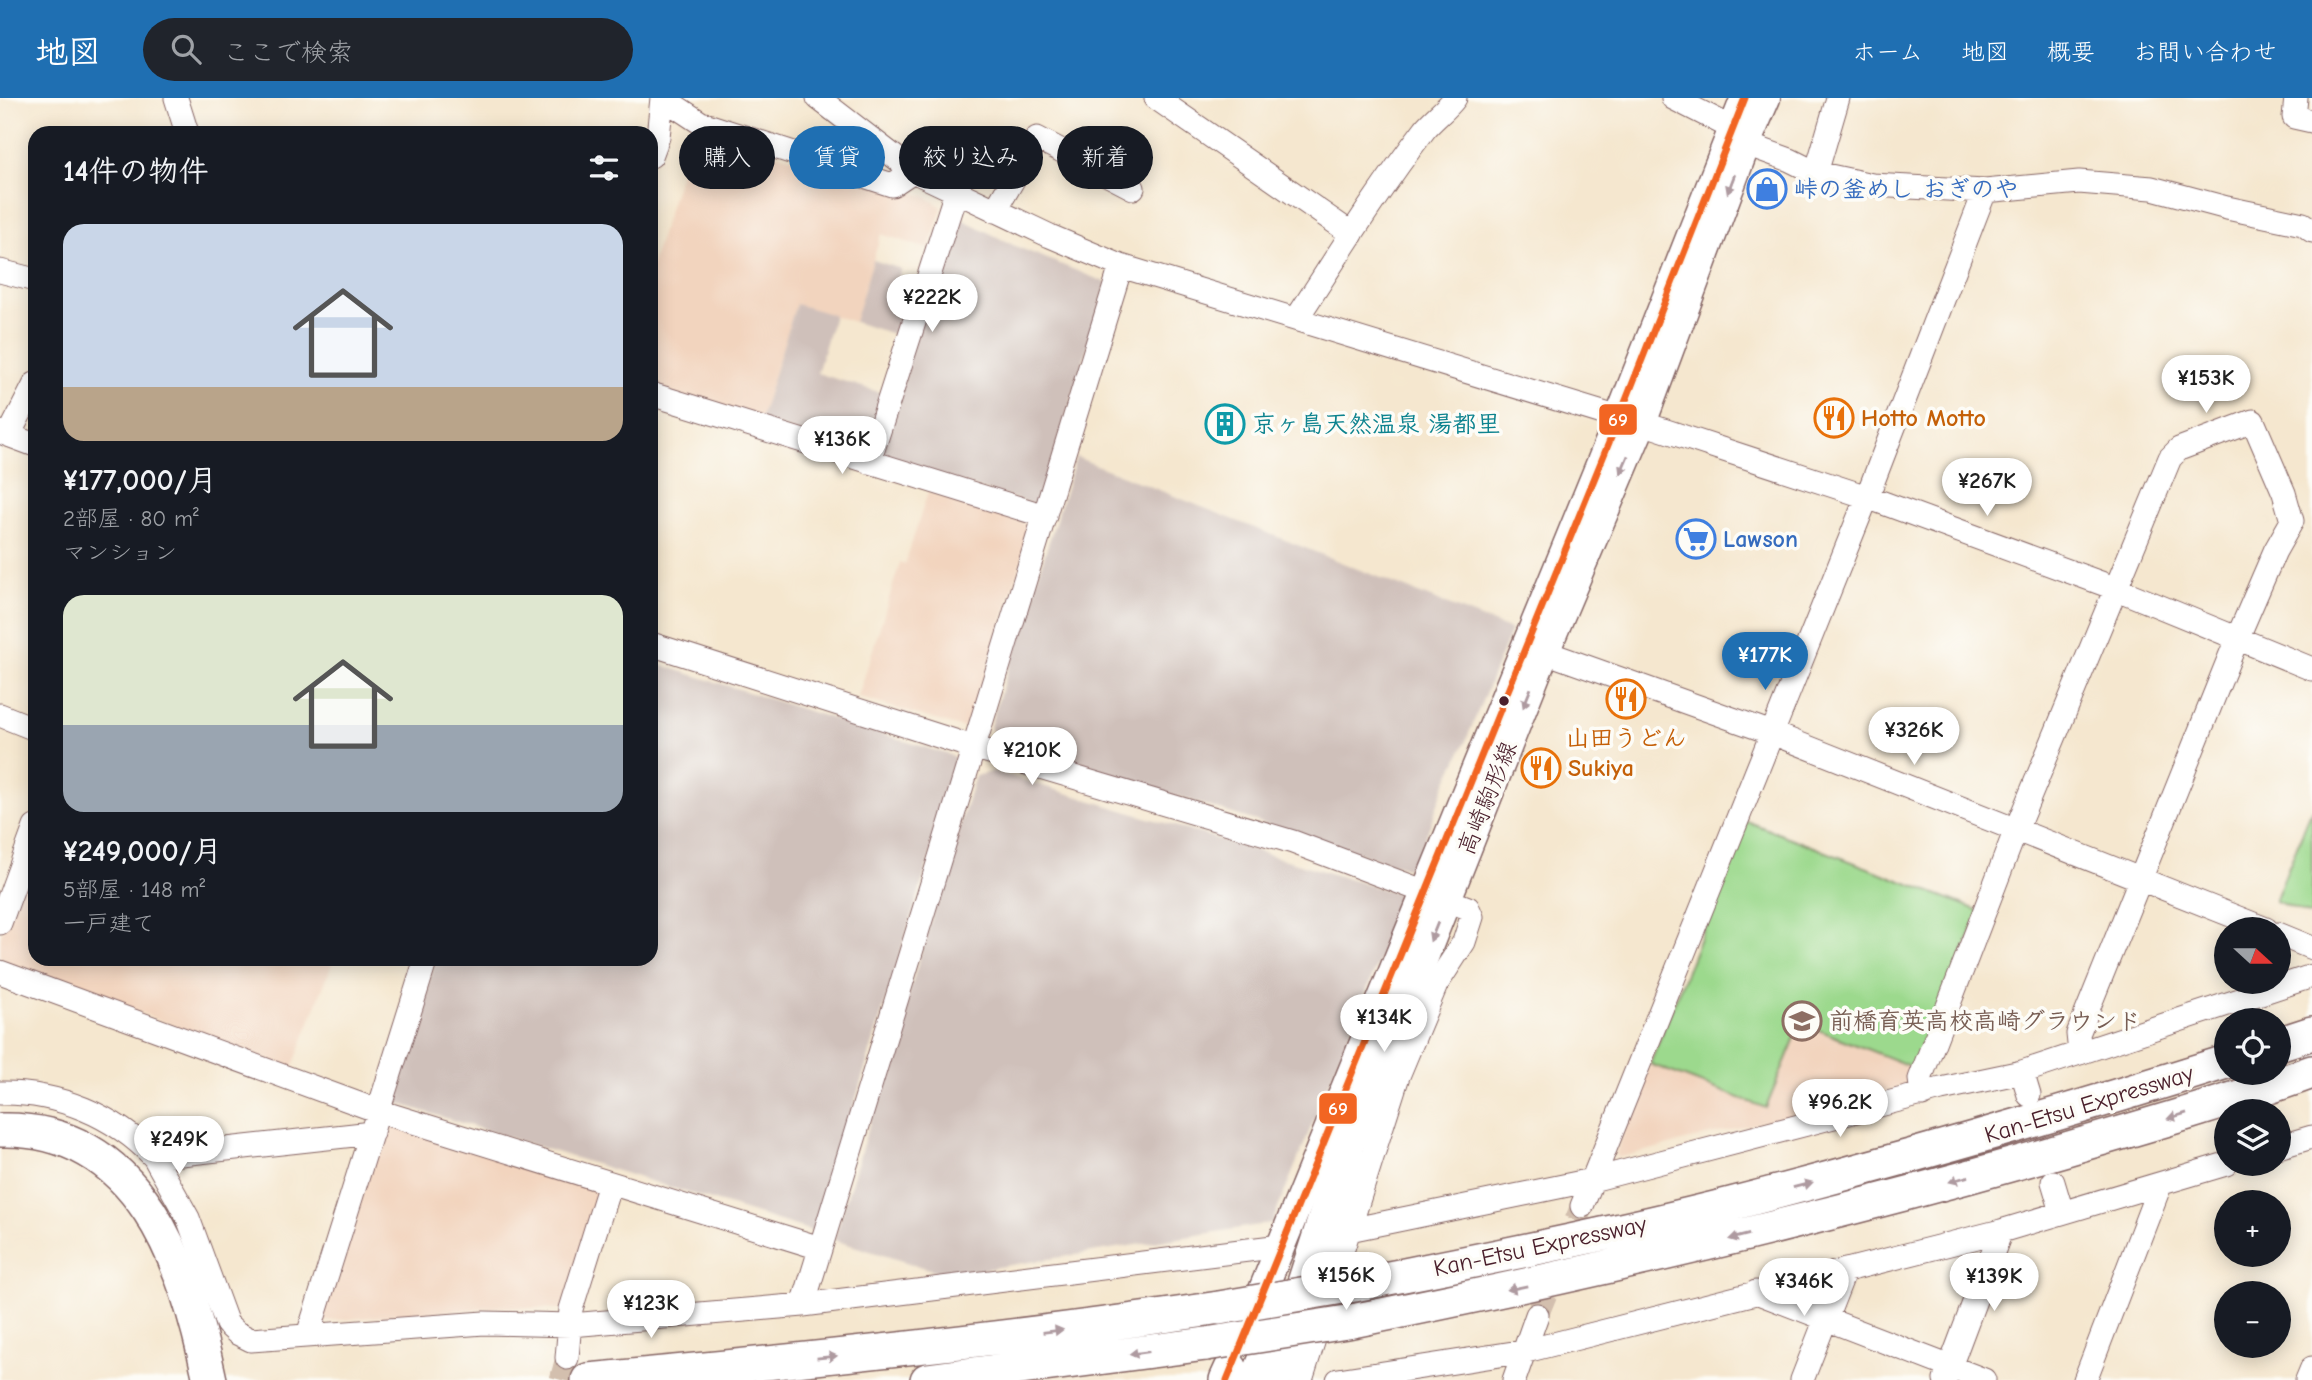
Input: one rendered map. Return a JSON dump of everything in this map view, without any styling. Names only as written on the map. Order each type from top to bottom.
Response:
[{"type":"highway","points":[[2291,1040],[2312,1033]]},
{"type":"highway","name":"Kan-Etsu Expressway","points":[[578,1369],[776,1363],[1082,1328],[1354,1285],[1535,1249],[1724,1205],[1919,1154],[2214,1066]]},
{"type":"highway","name":"Kan-Etsu Expressway","points":[[935,1379],[1206,1344],[1347,1322],[1537,1284],[1728,1240],[1916,1192],[2252,1094],[2312,1072]]},
{"type":"highway","points":[[0,1130],[37,1133],[88,1151],[114,1169],[136,1191],[167,1239],[180,1271],[192,1304],[210,1380]]},
{"type":"highway","points":[[0,1150],[57,1158],[78,1167],[116,1197],[143,1232],[165,1278],[188,1348],[194,1380]]},
{"type":"highway","points":[[1274,1380],[1346,1153]]},
{"type":"main road","name":"高崎駒形線","points":[[1235,1377],[1280,1246],[1545,652],[1739,136],[1745,98]]},
{"type":"main road","name":"高崎駒形線","points":[[1739,136],[1766,98]]},
{"type":"main road","name":"高崎駒形線","points":[[1235,1377],[1346,1153],[1436,895],[1630,421]]},
{"type":"street","points":[[176,98],[185,126]]},
{"type":"street","points":[[658,140],[662,98],[701,123],[892,185],[899,180]]},
{"type":"street","points":[[818,98],[899,160]]},
{"type":"street","points":[[1156,98],[1352,234]]},
{"type":"street","points":[[1297,318],[1427,127],[1455,98]]},
{"type":"street","points":[[1673,98],[1739,136],[1816,173],[1872,185],[1985,191],[2079,182],[2152,188],[2227,208],[2304,223],[2312,231]]},
{"type":"street","points":[[1733,98],[1739,136]]},
{"type":"street","points":[[1816,173],[1838,98]]},
{"type":"street","points":[[2296,98],[2294,117],[2312,121]]},
{"type":"street","points":[[995,211],[1037,138],[1057,148]]},
{"type":"street","points":[[950,189],[1121,266],[1630,421],[1867,497],[2117,589],[2312,669]]},
{"type":"street","points":[[1581,1206],[1867,497],[1985,191]]},
{"type":"street","points":[[869,462],[956,192]]},
{"type":"street","points":[[803,1305],[1121,266]]},
{"type":"street","points":[[0,271],[28,278]]},
{"type":"street","points":[[28,395],[4,434],[28,443]]},
{"type":"street","points":[[658,396],[1045,516]]},
{"type":"street","points":[[1922,1094],[1920,1079],[2015,832],[2170,458],[2179,449],[2253,421],[2284,493],[2292,521],[2275,551],[2236,639],[2078,1034],[2080,1053]]},
{"type":"street","points":[[658,646],[973,747],[1293,842],[1468,908],[1472,917],[1464,942],[1436,985],[1398,1076],[1301,1380]]},
{"type":"street","points":[[1545,652],[1772,733],[2015,832],[2236,917]]},
{"type":"street","points":[[0,715],[28,726]]},
{"type":"street","points":[[0,923],[28,846]]},
{"type":"street","points":[[2291,939],[2312,948]]},
{"type":"street","points":[[308,1335],[424,966]]},
{"type":"street","points":[[0,972],[375,1122],[610,1184],[820,1248]]},
{"type":"street","points":[[1349,1230],[1592,1180],[1922,1094],[2022,1072],[2312,976]]},
{"type":"street","points":[[2022,1072],[2029,1095]]},
{"type":"street","points":[[0,1093],[49,1097],[96,1113],[138,1140],[154,1157],[188,1218],[227,1324],[251,1340],[484,1323],[571,1325],[803,1305],[1280,1246]]},
{"type":"street","points":[[154,1157],[375,1122]]},
{"type":"street","points":[[2291,1143],[2312,1137]]},
{"type":"street","points":[[1338,1380],[1526,1351],[2001,1231],[2214,1168]]},
{"type":"street","points":[[2053,1182],[2062,1212]]},
{"type":"street","points":[[578,1369],[571,1310],[610,1184]]},
{"type":"street","points":[[2085,1380],[2160,1185]]},
{"type":"street","points":[[1947,1373],[2001,1231]]},
{"type":"street","points":[[1802,1380],[1845,1270]]},
{"type":"street","points":[[1756,1292],[1827,1319],[1947,1373],[1984,1380]]},
{"type":"street","points":[[1514,1380],[1537,1315]]},
{"type":"street","points":[[2307,1380],[2312,1368]]},
{"type":"shaded area","points":[[775,153],[789,157],[789,189],[885,189],[885,185],[925,196],[942,207],[929,249],[881,234],[854,322],[796,304],[760,420],[658,390],[658,244],[679,177],[679,189],[775,189]]},
{"type":"shaded area","points":[[952,214],[1015,246],[1107,283],[1039,506],[876,457]]},
{"type":"shaded area","points":[[873,260],[901,269],[893,296],[913,302],[903,337],[854,322]]},
{"type":"shaded area","points":[[796,304],[834,315],[817,373],[885,394],[866,453],[760,420]]},
{"type":"shaded area","points":[[1076,457],[1511,630],[1443,790],[1415,865],[1406,868],[996,740],[990,726]]},
{"type":"shaded area","points":[[928,492],[1032,526],[971,721],[963,728],[858,697],[900,563],[905,564]]},
{"type":"shaded area","points":[[658,664],[953,756],[958,765],[815,1232],[397,1103],[400,1092],[396,1089],[434,966],[658,966]]},
{"type":"shaded area","points":[[994,771],[1405,896],[1272,1223],[948,1275],[834,1240],[975,776]]},
{"type":"shaded area","name":"前橋育英高校高崎グラウンド","points":[[1746,821],[1980,911],[1911,1085],[1617,1158],[1616,1153]]},
{"type":"shaded area","points":[[28,862],[28,966],[331,966],[292,1069],[0,961],[0,937]]},
{"type":"shaded area","points":[[383,1118],[603,1185],[564,1309],[499,1307],[325,1321],[321,1315]]},
{"type":"green space","points":[[2312,809],[2312,915],[2275,901]]},
{"type":"green space","name":"前橋育英高校高崎グラウンド","points":[[1746,821],[1980,911],[1917,1069],[1801,1023],[1766,1108],[1650,1064]]},
{"type":"tunnel","points":[[1537,1315],[1582,1206]]},
{"type":"tunnel","points":[[561,1380],[567,1358]]},
{"type":"transit line","name":"69","points":[[1227,1380],[1619,418],[1745,98]]},
{"type":"place","name":"峠の釜めし おぎのや","points":[[1767,189]]},
{"type":"place","name":"Hotto Motto","points":[[1834,418]]},
{"type":"place","name":"京ヶ島天然温泉 湯都里","points":[[1225,424]]},
{"type":"place","name":"Lawson","points":[[1696,539]]},
{"type":"place","name":"山田うどん","points":[[1626,699]]},
{"type":"place","name":"Sukiya","points":[[1541,768]]},
{"type":"place","name":"前橋育英高校高崎グラウンド","points":[[1802,1021]]}]
